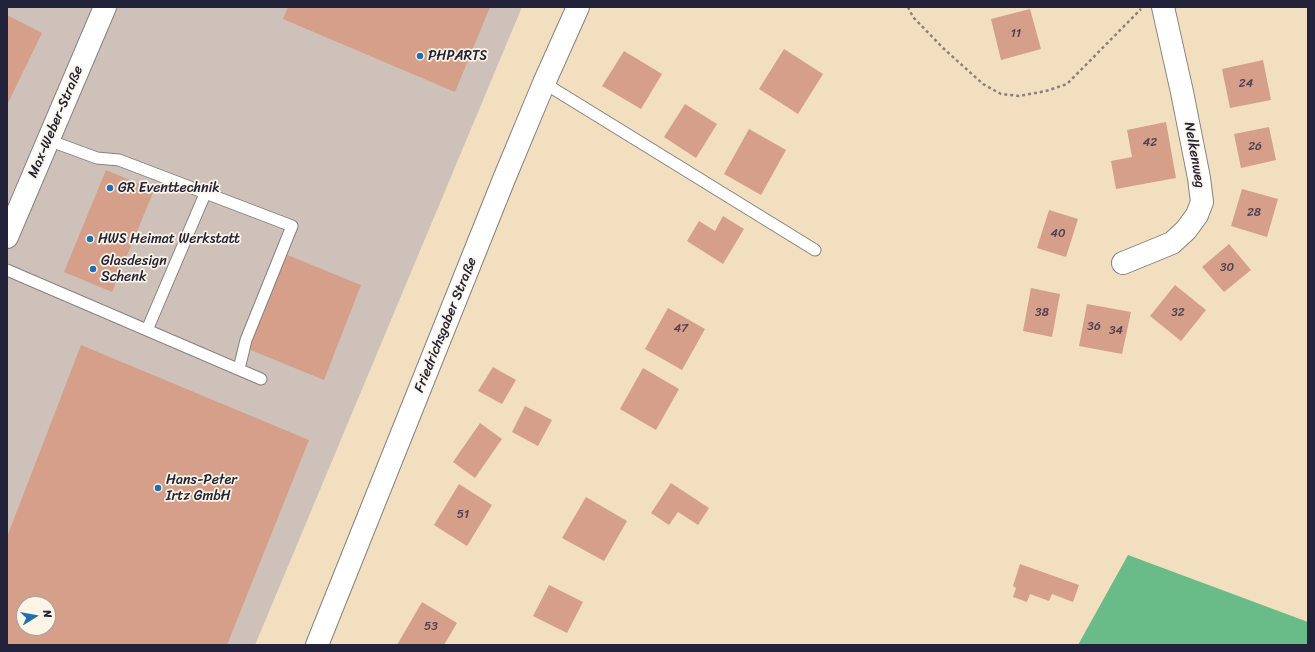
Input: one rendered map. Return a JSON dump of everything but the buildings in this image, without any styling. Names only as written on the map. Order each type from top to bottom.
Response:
[{"type":"main road","name":"Max-Weber-Straße","points":[[7,237],[104,7]]},
{"type":"main road","name":"Friedrichsgaber Straße","points":[[317,645],[544,83],[578,7]]},
{"type":"main road","name":"Nelkenweg","points":[[1123,263],[1172,243],[1186,230],[1197,215],[1202,202],[1199,178],[1184,100],[1164,7]]},
{"type":"lane","points":[[544,83],[815,250]]},
{"type":"lane","points":[[48,140],[97,158],[119,160],[292,226],[246,340],[239,369]]},
{"type":"lane","points":[[146,330],[205,194]]},
{"type":"lane","points":[[7,270],[261,379]]},
{"type":"path","points":[[908,7],[913,17],[943,48],[983,84],[1001,94],[1019,96],[1046,91],[1067,84],[1142,7]]},
{"type":"shaded area","points":[[7,7],[522,7],[255,645],[7,645]]},
{"type":"green space","points":[[1128,555],[1308,622],[1308,645],[1078,645]]},
{"type":"place","name":"PHPARTS","points":[[420,56]]},
{"type":"place","name":"GR Eventtechnik","points":[[110,188]]},
{"type":"place","name":"HWS Heimat Werkstatt","points":[[90,239]]},
{"type":"place","name":"Glasdesign Schenk","points":[[93,269]]},
{"type":"place","name":"Hans-Peter Irtz GmbH","points":[[158,488]]}]
